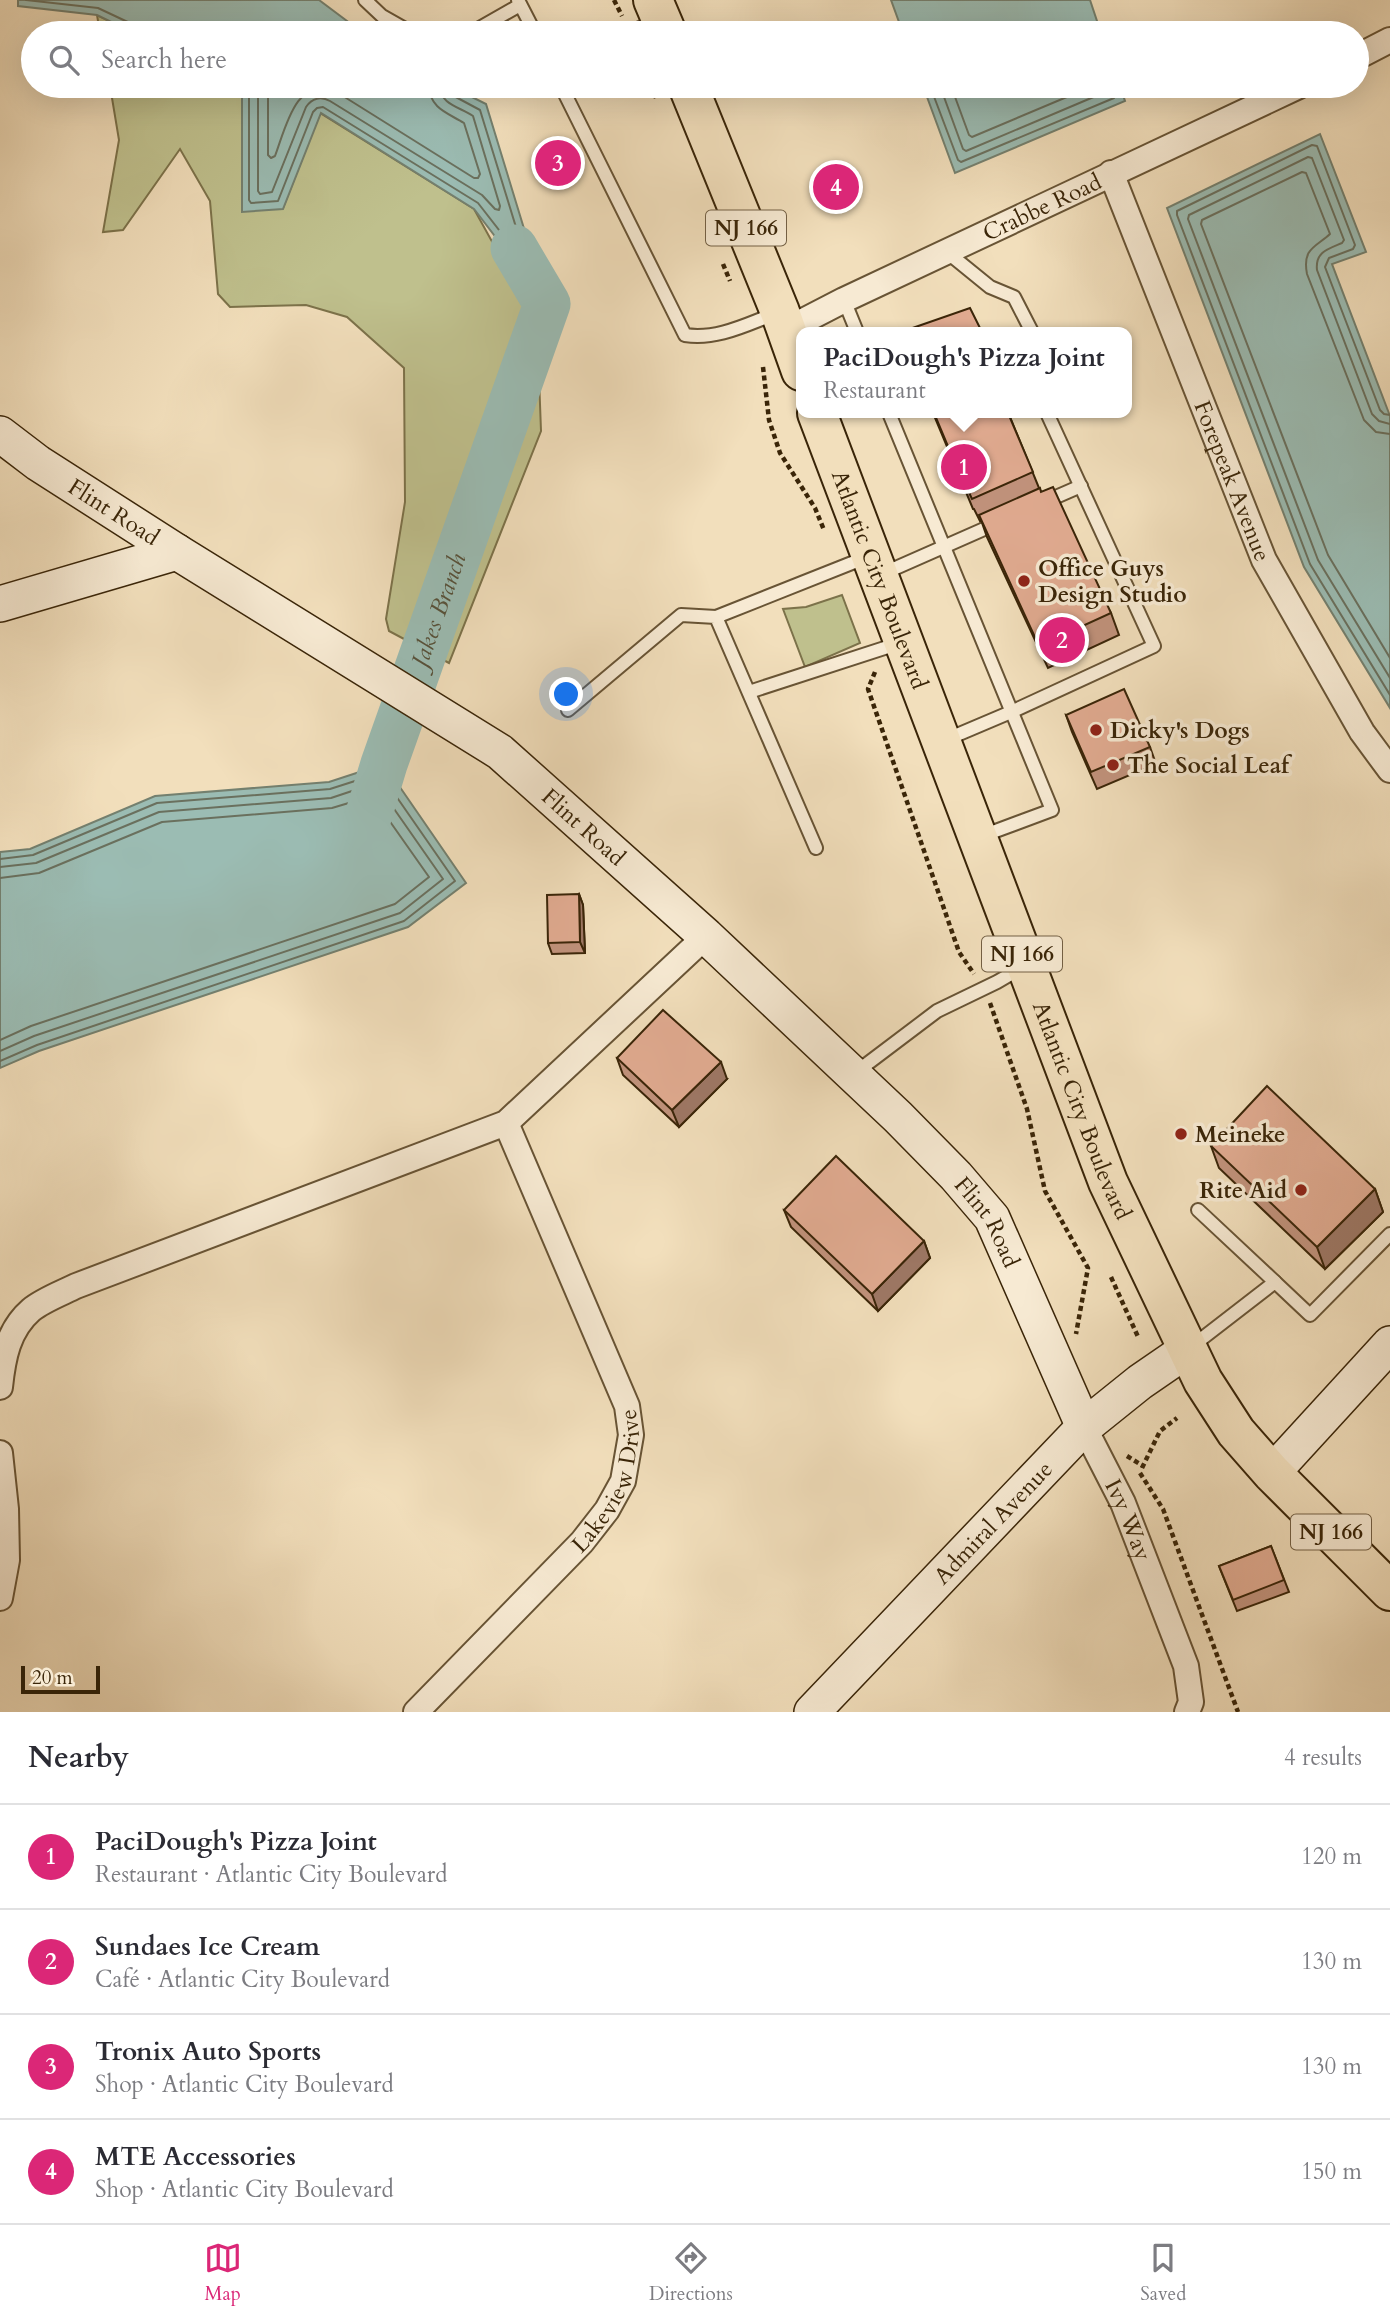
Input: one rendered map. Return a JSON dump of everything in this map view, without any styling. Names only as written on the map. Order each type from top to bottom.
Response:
[{"type":"main road","name":"NJ 166","points":[[693,98],[796,357]]},
{"type":"main road","name":"Atlantic City Boulevard","points":[[819,418],[1108,1182],[1203,1381],[1236,1432],[1272,1473],[1390,1591]]},
{"type":"street","points":[[1369,51],[1390,40]]},
{"type":"street","name":"Crabbe Road","points":[[783,321],[844,300],[1273,98]]},
{"type":"street","name":"Forepeak Avenue","points":[[1111,173],[1265,560],[1362,732],[1390,770]]},
{"type":"street","name":"Flint Road","points":[[0,434],[38,463],[177,552],[500,752],[706,936],[853,1074],[956,1176],[992,1218],[1049,1345]]},
{"type":"street","points":[[0,604],[177,552]]},
{"type":"street","points":[[0,1387],[5,1334],[31,1310],[76,1286],[506,1123],[706,936]]},
{"type":"street","name":"Lakeview Drive","points":[[416,1712],[582,1542],[599,1521],[623,1481],[631,1435],[627,1406],[506,1123]]},
{"type":"street","points":[[1272,1473],[1390,1344]]},
{"type":"street","name":"Ivy Way","points":[[1049,1345],[1084,1427],[1123,1503],[1186,1666],[1189,1707]]},
{"type":"street","name":"Admiral Avenue","points":[[812,1712],[1084,1427],[1140,1382],[1188,1349]]},
{"type":"street","points":[[0,1453],[6,1509],[7,1560],[0,1598]]},
{"type":"lane","points":[[365,0],[391,21]]},
{"type":"lane","points":[[490,21],[519,2],[529,21]]},
{"type":"lane","points":[[567,98],[685,335],[700,337],[783,321]]},
{"type":"lane","points":[[947,253],[990,287],[1014,297],[1029,327]]},
{"type":"lane","points":[[844,300],[855,327]]},
{"type":"lane","points":[[891,418],[1052,810],[978,838]]},
{"type":"lane","points":[[942,741],[1154,646],[1049,418]]},
{"type":"lane","points":[[1031,508],[1081,486]]},
{"type":"lane","points":[[568,710],[681,615],[716,617],[942,547],[1018,514]]},
{"type":"lane","points":[[716,617],[816,848]]},
{"type":"lane","points":[[749,692],[904,642]]},
{"type":"lane","points":[[853,1074],[937,1011],[998,982],[1026,965]]},
{"type":"lane","points":[[1198,1210],[1310,1315],[1390,1234]]},
{"type":"lane","points":[[1188,1349],[1275,1282]]},
{"type":"path","points":[[1111,1277],[1139,1339]]},
{"type":"path","points":[[1123,1503],[1160,1431],[1177,1418]]},
{"type":"path","points":[[1140,1473],[1163,1510],[1238,1712]]},
{"type":"green space","points":[[97,15],[109,21],[98,21]]},
{"type":"green space","points":[[112,98],[242,98],[242,211],[283,208],[320,113],[474,209],[537,323],[541,431],[449,663],[389,631],[386,619],[405,502],[404,368],[347,317],[306,305],[230,307],[218,294],[210,201],[180,149],[123,230],[103,232],[119,140]]},
{"type":"green space","points":[[842,595],[860,643],[805,667],[783,609],[806,607]]},
{"type":"water","points":[[18,0],[319,0],[347,21],[109,21],[97,15],[18,6]]},
{"type":"water","points":[[891,0],[1090,0],[1097,21],[899,21]]},
{"type":"water","points":[[242,98],[474,98],[486,104],[547,304],[474,209],[321,113],[283,209],[242,212]]},
{"type":"water","points":[[927,98],[1124,98],[1125,101],[955,173]]},
{"type":"water","points":[[1320,134],[1366,252],[1332,264],[1390,416],[1390,708],[1304,567],[1167,208]]},
{"type":"water","points":[[384,764],[466,883],[408,927],[39,1051],[0,1068],[0,852],[30,849],[155,796],[329,782]]},
{"type":"building","points":[[970,308],[980,327],[915,327]]},
{"type":"building","points":[[936,418],[1010,418],[1033,472],[972,499]]},
{"type":"building","points":[[1053,487],[1111,613],[1039,646],[979,515],[1040,488],[1041,492]]},
{"type":"building","points":[[1124,689],[1150,747],[1091,772],[1066,715]]},
{"type":"building","points":[[579,894],[580,942],[548,943],[547,895]]},
{"type":"building","points":[[663,1010],[721,1062],[672,1110],[617,1058]]},
{"type":"building","name":"Rite Aid","points":[[1267,1086],[1375,1189],[1317,1247],[1211,1146]]},
{"type":"building","points":[[836,1156],[924,1241],[872,1294],[784,1210]]},
{"type":"building","points":[[1271,1546],[1284,1580],[1233,1600],[1219,1566]]},
{"type":"waterway","name":"Jakes Branch","points":[[365,827],[384,764],[547,304],[514,248]]},
{"type":"place","name":"Tronix Auto Sports","points":[[558,163]]},
{"type":"place","name":"MTE Accessories","points":[[836,187]]},
{"type":"place","name":"PaciDough's Pizza Joint","points":[[964,467]]},
{"type":"place","name":"Office Guys Design Studio","points":[[1024,581]]},
{"type":"place","name":"Sundaes Ice Cream","points":[[1062,640]]},
{"type":"place","name":"Dicky's Dogs","points":[[1096,730]]},
{"type":"place","name":"The Social Leaf","points":[[1113,765]]},
{"type":"place","name":"Meineke","points":[[1181,1134]]},
{"type":"place","name":"Rite Aid","points":[[1301,1190]]}]
